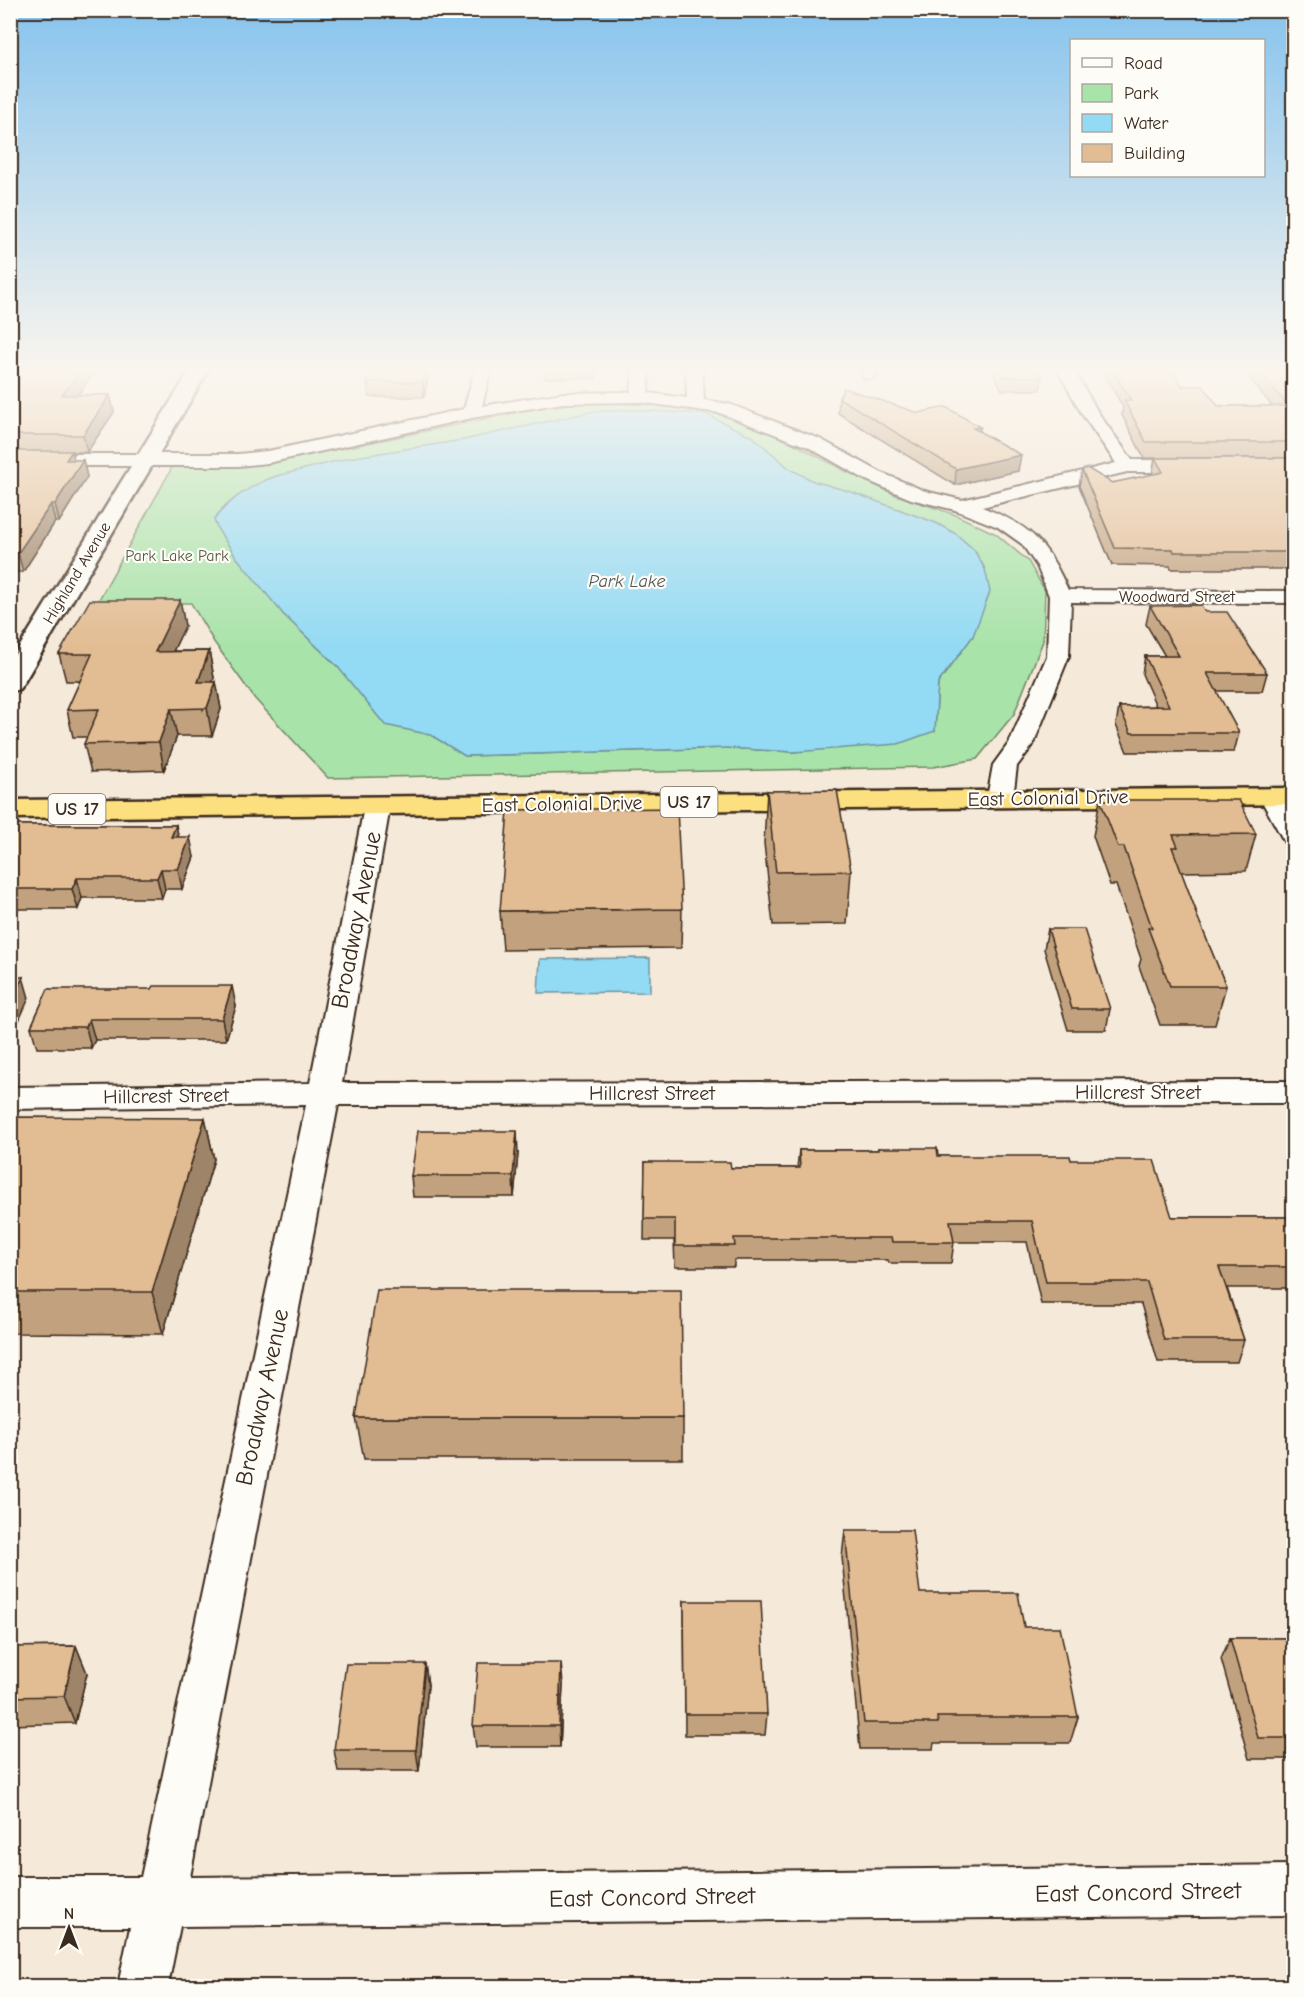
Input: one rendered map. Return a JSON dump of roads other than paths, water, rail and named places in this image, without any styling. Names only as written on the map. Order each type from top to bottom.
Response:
[{"type":"highway","name":"East Colonial Drive","points":[[10,809],[1283,796]]},
{"type":"street","name":"Highland Avenue","points":[[10,684],[144,462]]},
{"type":"street","points":[[848,462],[873,476],[918,495],[962,506],[1005,523],[1029,540],[1047,566],[1060,596],[1058,657],[1021,745],[1005,765],[1000,798]]},
{"type":"street","points":[[1124,462],[1127,466]]},
{"type":"street","points":[[962,506],[1127,466],[1210,466]]},
{"type":"street","name":"Woodward Street","points":[[1060,596],[1293,597]]},
{"type":"street","points":[[1283,796],[1293,837]]},
{"type":"street","name":"Broadway Avenue","points":[[143,1986],[324,1094],[377,807]]},
{"type":"street","name":"Hillcrest Street","points":[[10,1098],[324,1094],[1293,1092]]},
{"type":"street","name":"East Concord Street","points":[[10,1902],[1293,1890]]},
{"type":"water","name":"Park Lake","points":[[332,462],[782,462],[813,481],[851,492],[936,523],[956,534],[974,550],[985,569],[990,592],[973,636],[938,683],[935,731],[898,744],[794,752],[727,748],[465,756],[431,735],[385,725],[337,666],[283,614],[237,558],[218,530],[214,520],[227,505],[259,483],[277,476]]},
{"type":"water","points":[[650,958],[650,992],[538,993],[540,959]]},
{"type":"park label","name":"Park Lake Park","points":[[177,556]]}]
